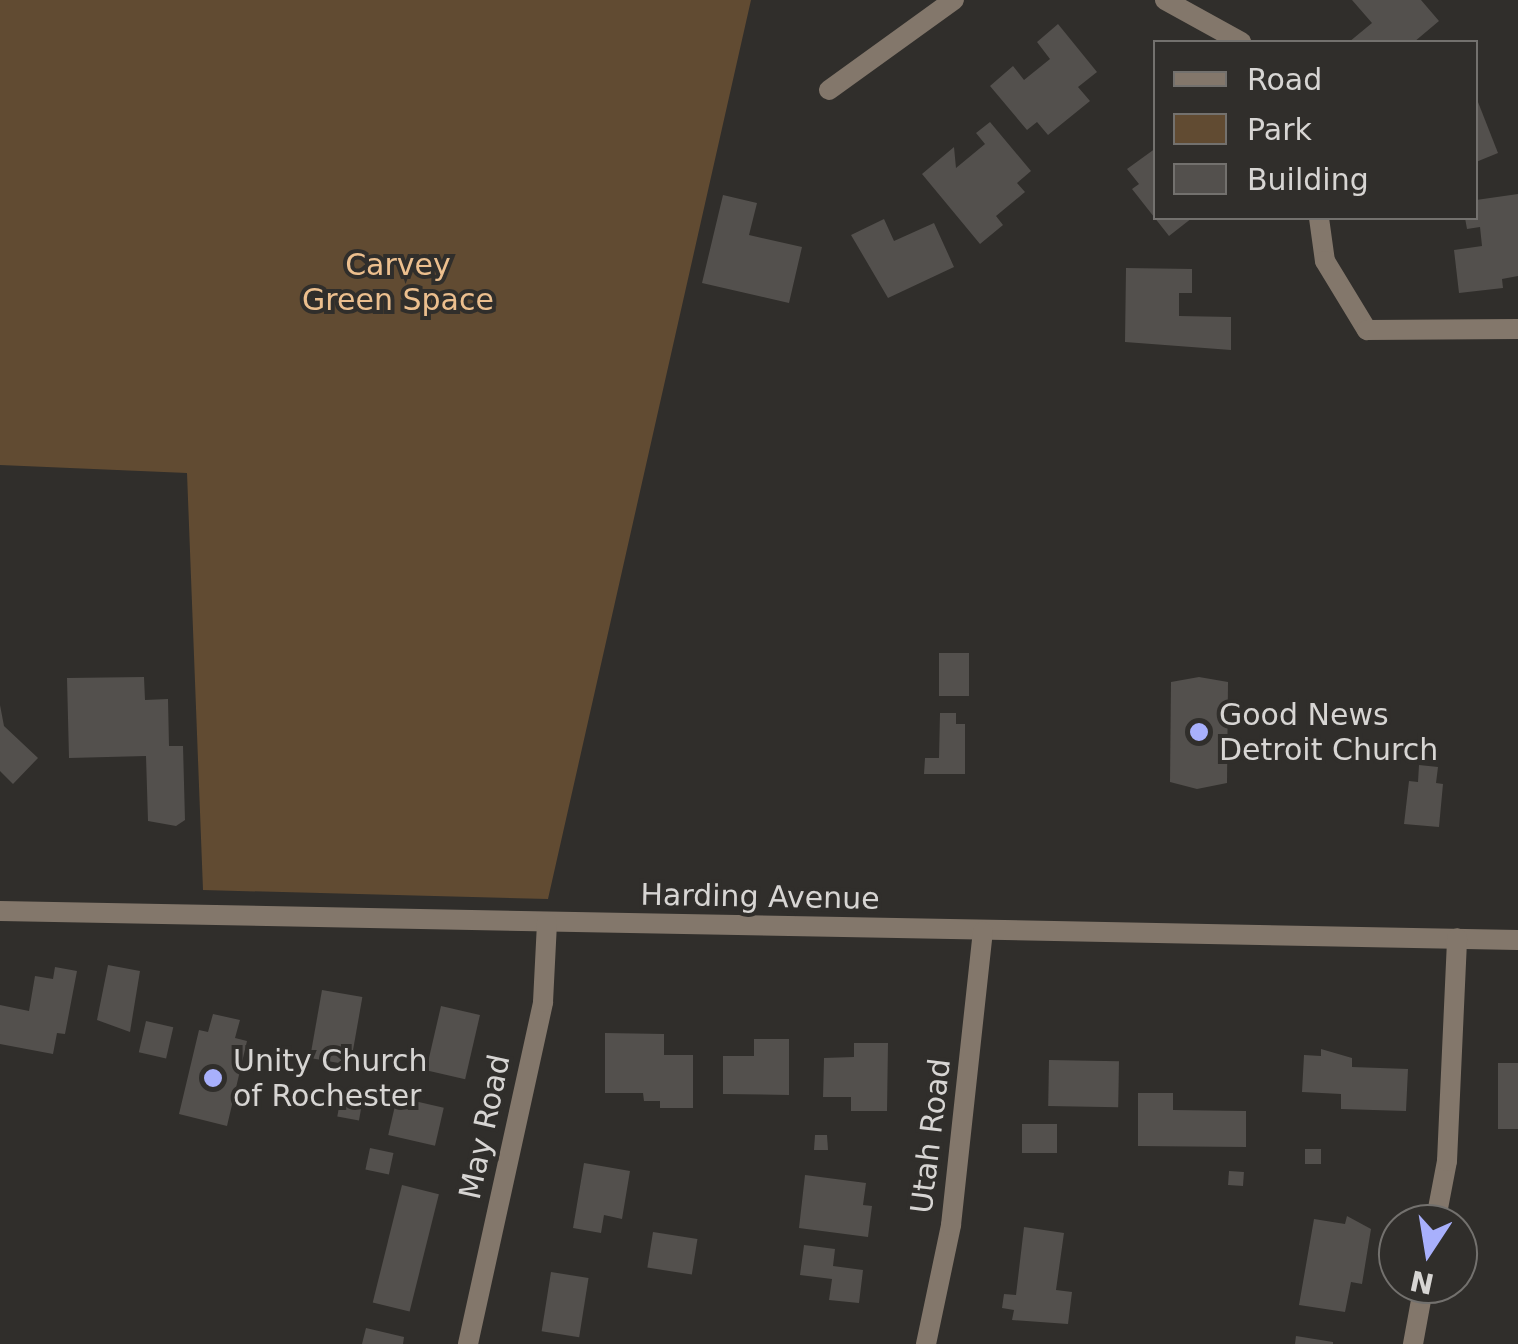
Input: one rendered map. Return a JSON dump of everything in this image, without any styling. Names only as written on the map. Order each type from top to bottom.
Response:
[{"type":"street","points":[[829,90],[954,0]]},
{"type":"street","points":[[1165,0],[1237,40]]},
{"type":"street","points":[[1319,220],[1325,261],[1366,330],[1518,329]]},
{"type":"street","name":"Harding Avenue","points":[[0,911],[1518,940]]},
{"type":"street","name":"May Road","points":[[468,1344],[543,1002],[547,922]]},
{"type":"street","name":"Utah Road","points":[[926,1344],[952,1226],[983,932]]},
{"type":"street","points":[[1439,1204],[1447,1161],[1457,938]]},
{"type":"street","points":[[1413,1344],[1420,1304]]},
{"type":"green space","name":"Carvey Green Space","points":[[0,0],[751,0],[548,899],[203,890],[187,473],[0,465]]},
{"type":"building","points":[[1352,0],[1421,0],[1439,21],[1416,40],[1351,40],[1372,23]]},
{"type":"building","points":[[1058,24],[1097,72],[1078,87],[1090,101],[1048,135],[1037,122],[1027,130],[990,86],[1013,66],[1024,80],[1050,59],[1037,42]]},
{"type":"building","points":[[1478,102],[1498,153],[1478,161]]},
{"type":"building","points":[[990,122],[1031,171],[1017,183],[1025,192],[996,216],[1003,225],[980,244],[922,174],[954,147],[956,168],[985,144],[976,133]]},
{"type":"building","points":[[1153,150],[1153,216],[1132,189],[1139,184],[1127,169]]},
{"type":"building","points":[[1518,194],[1518,276],[1502,279],[1503,288],[1459,293],[1454,250],[1482,246],[1480,227],[1467,229],[1465,220],[1478,220],[1478,200]]},
{"type":"building","points":[[723,195],[757,203],[749,235],[802,247],[789,303],[702,283]]},
{"type":"building","points":[[884,219],[894,241],[934,223],[954,267],[888,298],[851,235]]},
{"type":"building","points":[[1156,220],[1189,220],[1169,236]]},
{"type":"building","points":[[1126,268],[1192,269],[1192,293],[1179,293],[1179,316],[1231,317],[1231,350],[1125,342]]},
{"type":"building","points":[[939,653],[969,653],[969,696],[939,696]]},
{"type":"building","points":[[144,677],[145,700],[168,699],[169,746],[183,746],[185,820],[176,826],[148,821],[146,756],[69,758],[67,678]]},
{"type":"building","name":"Good News Detroit Church","points":[[1199,677],[1228,682],[1227,783],[1197,789],[1170,782],[1171,682]]},
{"type":"building","points":[[0,705],[4,726],[38,758],[13,784],[0,771]]},
{"type":"building","points":[[940,713],[956,713],[956,724],[965,724],[965,774],[924,774],[925,758],[939,758]]},
{"type":"building","points":[[1419,765],[1438,767],[1436,783],[1443,784],[1439,827],[1404,824],[1409,781],[1418,782]]},
{"type":"building","points":[[108,965],[140,971],[130,1032],[97,1020]]},
{"type":"building","points":[[55,967],[77,971],[65,1034],[57,1033],[53,1054],[0,1044],[0,1005],[29,1011],[35,976],[53,979]]},
{"type":"building","points":[[322,990],[362,997],[350,1065],[310,1058]]},
{"type":"building","points":[[441,1006],[480,1015],[465,1079],[426,1070]]},
{"type":"building","name":"Unity Church of Rochester","points":[[213,1014],[240,1020],[235,1038],[247,1041],[227,1126],[179,1114],[199,1030],[208,1032]]},
{"type":"building","points":[[146,1021],[173,1027],[166,1058],[139,1052]]},
{"type":"building","points":[[605,1033],[664,1034],[664,1055],[693,1055],[693,1108],[660,1108],[660,1101],[644,1101],[643,1093],[605,1093]]},
{"type":"building","points":[[754,1039],[789,1039],[789,1095],[723,1094],[723,1056],[754,1056]]},
{"type":"building","points":[[854,1043],[888,1043],[887,1111],[851,1111],[851,1097],[823,1097],[824,1058],[854,1057]]},
{"type":"building","points":[[1321,1049],[1352,1058],[1352,1067],[1408,1069],[1406,1111],[1341,1109],[1341,1094],[1302,1092],[1304,1055],[1321,1056]]},
{"type":"building","points":[[1049,1060],[1119,1061],[1118,1107],[1048,1106]]},
{"type":"building","points":[[1498,1063],[1518,1063],[1518,1129],[1498,1129]]},
{"type":"building","points":[[342,1090],[364,1094],[359,1120],[337,1117]]},
{"type":"building","points":[[1138,1093],[1173,1093],[1173,1110],[1246,1111],[1246,1147],[1138,1146]]},
{"type":"building","points":[[397,1097],[444,1108],[435,1146],[388,1135]]},
{"type":"building","points":[[1022,1124],[1057,1124],[1057,1153],[1022,1153]]},
{"type":"building","points":[[815,1135],[827,1135],[828,1150],[814,1150]]},
{"type":"building","points":[[370,1148],[393,1153],[389,1175],[365,1170]]},
{"type":"building","points":[[1305,1149],[1321,1149],[1321,1164],[1305,1164]]},
{"type":"building","points":[[584,1163],[630,1171],[622,1219],[604,1215],[601,1233],[573,1228]]},
{"type":"building","points":[[1229,1171],[1244,1172],[1243,1186],[1228,1185]]},
{"type":"building","points":[[805,1175],[866,1183],[863,1205],[872,1206],[868,1237],[799,1228]]},
{"type":"building","points":[[402,1185],[439,1194],[410,1312],[373,1302]]},
{"type":"building","points":[[1347,1216],[1371,1229],[1362,1284],[1351,1282],[1345,1312],[1299,1305],[1314,1219],[1345,1224]]},
{"type":"building","points":[[1024,1227],[1064,1233],[1056,1290],[1072,1292],[1068,1324],[1012,1320],[1014,1310],[1002,1308],[1004,1294],[1016,1295]]},
{"type":"building","points":[[653,1232],[697,1239],[692,1275],[647,1268]]},
{"type":"building","points":[[804,1245],[835,1249],[833,1266],[863,1270],[859,1303],[829,1300],[832,1279],[800,1275]]},
{"type":"building","points":[[551,1272],[589,1278],[579,1337],[542,1331]]},
{"type":"building","points":[[366,1328],[404,1337],[403,1344],[362,1344]]},
{"type":"building","points":[[1296,1336],[1333,1342],[1333,1344],[1295,1344]]},
{"type":"place","name":"Good News Detroit Church","points":[[1199,732]]},
{"type":"place","name":"Unity Church of Rochester","points":[[213,1078]]}]
